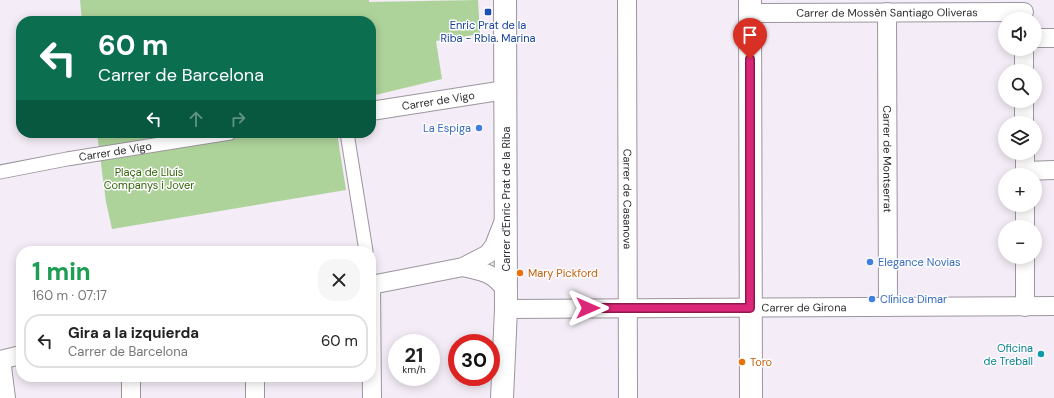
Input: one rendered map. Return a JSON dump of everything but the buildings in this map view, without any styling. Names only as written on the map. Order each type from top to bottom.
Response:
[{"type":"street","name":"Carrer d'Enric Prat de la Riba","points":[[502,398],[506,299],[505,0]]},
{"type":"street","name":"Carrer de Casanova","points":[[627,0],[628,398]]},
{"type":"street","name":"Carrer de Mossèn Santiago Oliveras","points":[[750,6],[887,12],[1024,10]]},
{"type":"street","points":[[750,6],[751,398]]},
{"type":"street","name":"Carrer de Montserrat","points":[[887,12],[888,307]]},
{"type":"street","points":[[1042,38],[1054,38]]},
{"type":"street","name":"Carrer de Vigo","points":[[376,110],[505,90]]},
{"type":"street","name":"Carrer de Vigo","points":[[0,172],[68,159],[199,138]]},
{"type":"street","points":[[348,138],[365,246]]},
{"type":"street","points":[[1042,171],[1054,170]]},
{"type":"street","points":[[376,284],[463,267],[488,254],[498,237],[506,214]]},
{"type":"street","points":[[1025,264],[1025,307]]},
{"type":"street","points":[[463,267],[488,273],[498,280],[506,299]]},
{"type":"street","name":"Carrer de Girona","points":[[506,299],[628,308],[1054,306]]},
{"type":"street","points":[[0,360],[16,356]]},
{"type":"street","points":[[0,367],[4,398]]},
{"type":"street","points":[[131,382],[131,398]]},
{"type":"street","points":[[255,382],[255,398]]},
{"type":"street","points":[[372,382],[372,398]]},
{"type":"green space","points":[[80,0],[369,0],[369,2],[478,0],[480,34],[436,41],[442,79],[376,95],[376,16],[82,16]]},
{"type":"green space","name":"Plaça de Lluís Companys i Jover","points":[[98,138],[338,138],[346,190],[112,229],[106,202]]},
{"type":"place","name":"Enric Prat de la Riba - Rbla. Marina","points":[[488,12]]},
{"type":"place","name":"La Espiga","points":[[479,128]]},
{"type":"place","name":"Elegance Novias","points":[[870,262]]},
{"type":"place","name":"Mary Pickford","points":[[520,273]]},
{"type":"place","name":"Clínica Dimar","points":[[872,299]]},
{"type":"place","name":"Oficina de Treball","points":[[1041,354]]},
{"type":"place","name":"Toro","points":[[742,362]]},
{"type":"route","points":[[588,308],[750,308],[750,59]]}]
